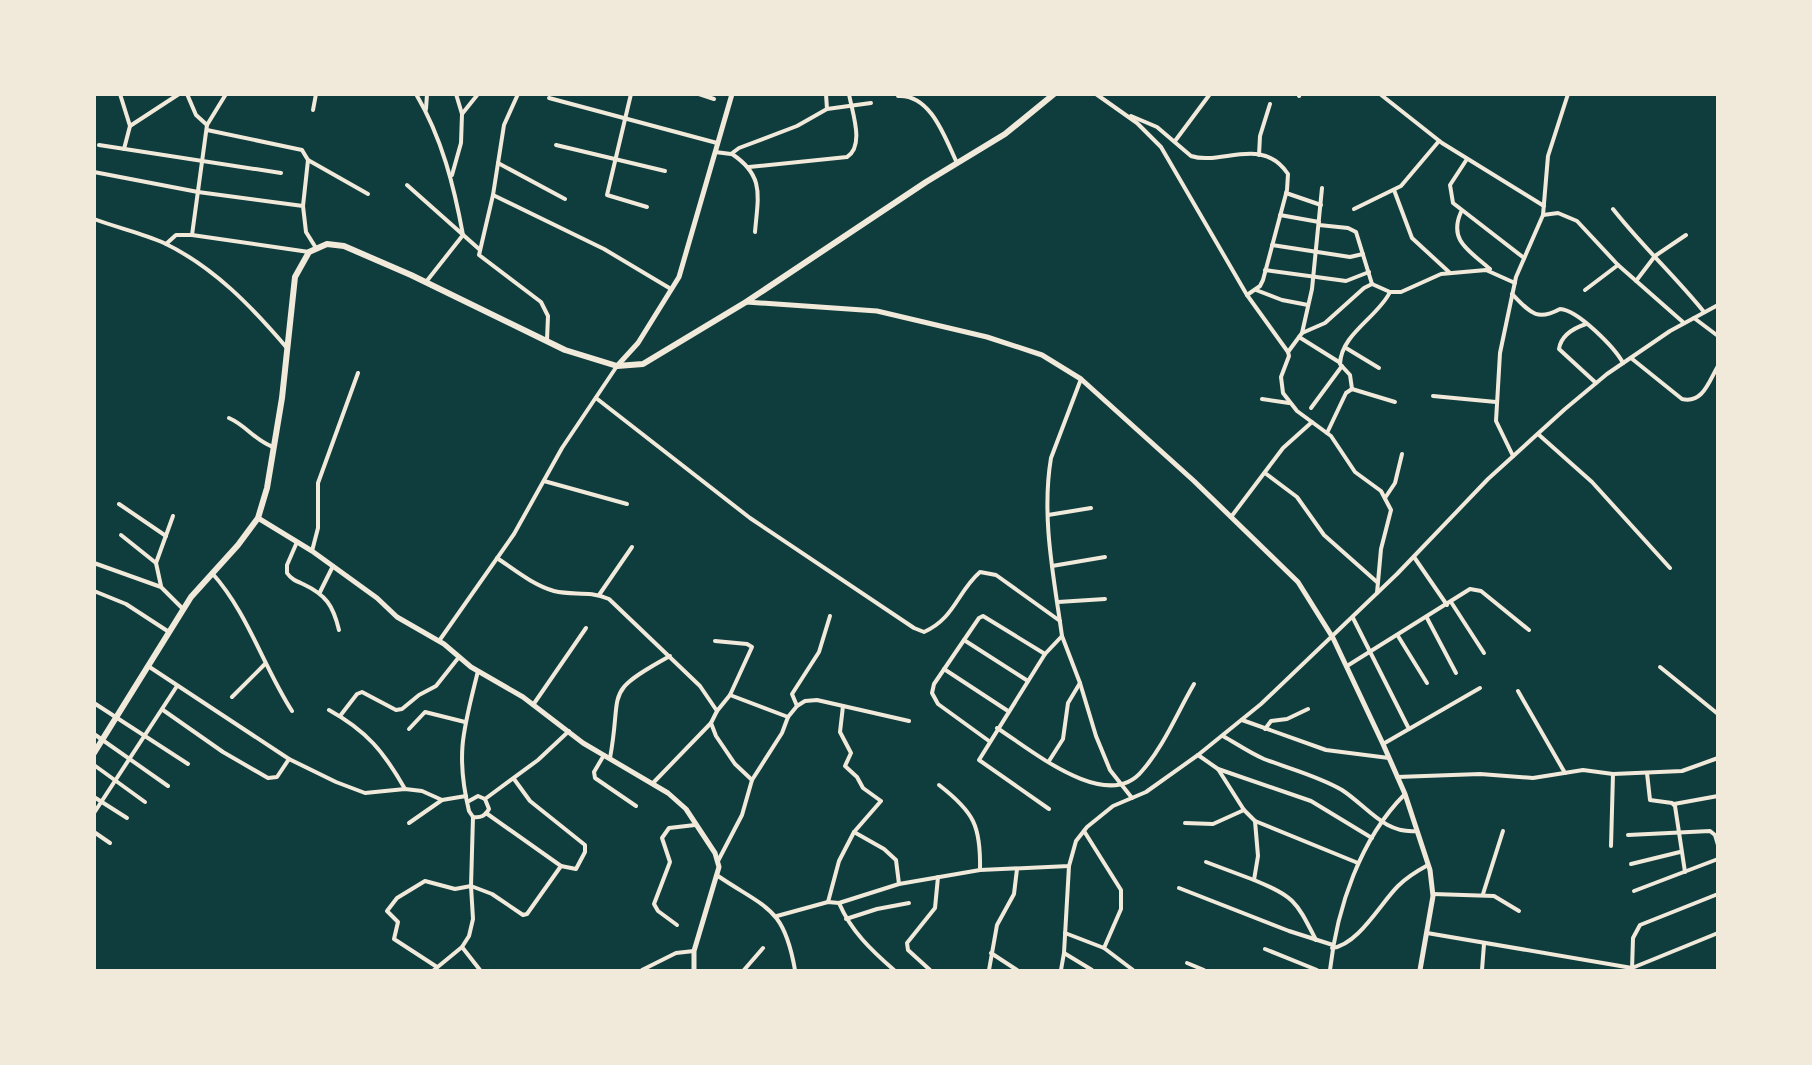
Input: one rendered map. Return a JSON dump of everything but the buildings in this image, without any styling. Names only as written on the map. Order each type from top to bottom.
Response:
[{"type":"main road","points":[[94,753],[183,609],[258,518],[267,488],[295,277],[309,252],[327,244],[344,246],[594,361],[617,366],[644,364],[746,302],[1005,134],[1054,94]]},
{"type":"street","points":[[120,94],[130,126],[124,149]]},
{"type":"street","points":[[130,126],[179,94]]},
{"type":"street","points":[[187,94],[195,112],[207,128],[302,150],[308,160],[368,194]]},
{"type":"street","points":[[192,235],[207,128],[226,94]]},
{"type":"street","points":[[313,110],[316,94]]},
{"type":"street","points":[[416,94],[426,110],[452,175],[463,235],[426,283]]},
{"type":"street","points":[[426,110],[427,94]]},
{"type":"street","points":[[452,175],[461,144],[462,114],[456,94]]},
{"type":"street","points":[[462,114],[478,94]]},
{"type":"street","points":[[518,94],[504,125],[493,195],[479,255],[541,302],[548,316],[547,340]]},
{"type":"street","points":[[631,94],[607,192],[609,197],[647,207]]},
{"type":"street","points":[[699,94],[714,99]]},
{"type":"street","points":[[439,641],[497,558],[574,429],[617,366],[638,343],[679,277],[732,94]]},
{"type":"street","points":[[826,94],[827,109]]},
{"type":"street","points":[[749,167],[847,157],[852,154],[857,144],[849,94]]},
{"type":"street","points":[[1096,94],[1127,115],[1161,147],[1247,295],[1288,352]]},
{"type":"street","points":[[1175,141],[1210,94]]},
{"type":"street","points":[[1380,94],[1439,141],[1544,206]]},
{"type":"street","points":[[1513,456],[1498,429],[1496,402],[1500,353],[1515,283],[1543,214],[1548,156],[1568,94]]},
{"type":"street","points":[[897,96],[913,98],[927,108],[957,163]]},
{"type":"street","points":[[549,98],[717,143]]},
{"type":"street","points":[[731,154],[739,148],[797,126],[827,109],[871,103]]},
{"type":"street","points":[[1259,155],[1260,135],[1270,104]]},
{"type":"street","points":[[1127,115],[1157,127],[1196,158],[1242,153],[1259,155],[1285,169],[1289,178],[1287,193],[1265,270],[1256,290],[1247,295]]},
{"type":"street","points":[[1354,209],[1394,190],[1407,180],[1439,141]]},
{"type":"street","points":[[99,145],[281,173]]},
{"type":"street","points":[[556,145],[665,171]]},
{"type":"street","points":[[715,152],[731,154],[749,167],[758,189],[755,232]]},
{"type":"street","points":[[1467,159],[1450,190],[1454,203],[1461,212],[1524,258]]},
{"type":"street","points":[[308,160],[303,206],[306,232],[317,249]]},
{"type":"street","points":[[498,163],[565,199]]},
{"type":"street","points":[[94,172],[198,192],[303,206]]},
{"type":"street","points":[[407,185],[479,249]]},
{"type":"street","points":[[1322,188],[1317,252],[1308,305],[1301,335],[1288,352],[1281,385],[1289,403],[1328,433],[1355,472],[1381,491],[1385,498],[1391,517],[1381,549],[1377,595]]},
{"type":"street","points":[[1394,190],[1412,238],[1449,273]]},
{"type":"street","points":[[1287,193],[1321,205]]},
{"type":"street","points":[[493,195],[604,249],[671,289]]},
{"type":"street","points":[[1613,209],[1642,246],[1655,256],[1704,312]]},
{"type":"street","points":[[1461,212],[1456,224],[1458,236],[1490,270],[1515,283]]},
{"type":"street","points":[[1543,214],[1558,213],[1577,221],[1618,265],[1684,323]]},
{"type":"street","points":[[1280,215],[1353,229],[1372,284]]},
{"type":"street","points":[[94,219],[166,244],[216,275],[255,310],[287,348]]},
{"type":"street","points":[[166,244],[176,235],[192,235],[309,252]]},
{"type":"street","points":[[1636,281],[1655,256],[1686,235]]},
{"type":"street","points":[[1272,245],[1350,257],[1363,254]]},
{"type":"street","points":[[1585,290],[1618,265]]},
{"type":"street","points":[[1265,270],[1346,281],[1369,272]]},
{"type":"street","points":[[1372,284],[1390,292],[1401,292],[1449,273],[1490,270]]},
{"type":"street","points":[[1301,335],[1325,323],[1364,288],[1372,284]]},
{"type":"street","points":[[1256,290],[1282,300],[1308,305]]},
{"type":"street","points":[[1311,408],[1341,364],[1346,348],[1359,329],[1383,306],[1390,292]]},
{"type":"street","points":[[1512,294],[1539,316],[1564,309],[1579,315],[1614,350],[1623,363]]},
{"type":"street","points":[[746,302],[877,311],[987,337],[1041,355],[1082,379],[1298,582],[1333,638],[1390,759],[1405,794],[1428,865],[1433,894],[1421,970]]},
{"type":"street","points":[[1061,970],[1069,866],[1076,841],[1084,831],[1113,806],[1146,792],[1198,756],[1242,720],[1333,638],[1513,456],[1596,383],[1684,323],[1718,305]]},
{"type":"street","points":[[1694,318],[1718,336]]},
{"type":"street","points":[[1586,324],[1571,330],[1562,340],[1559,349],[1596,383]]},
{"type":"street","points":[[1301,335],[1341,364],[1350,375],[1352,388]]},
{"type":"street","points":[[1346,348],[1380,368]]},
{"type":"street","points":[[1631,358],[1682,399],[1691,401],[1699,398],[1718,366]]},
{"type":"street","points":[[312,551],[318,528],[318,483],[358,373]]},
{"type":"street","points":[[1082,379],[1051,458],[1048,515],[1052,566],[1062,636],[1080,683],[1096,736],[1110,770],[1132,798]]},
{"type":"street","points":[[1352,388],[1395,402]]},
{"type":"street","points":[[1328,433],[1346,393],[1352,388]]},
{"type":"street","points":[[1433,396],[1496,402]]},
{"type":"street","points":[[596,398],[750,518],[914,628],[924,632],[939,625],[949,615],[972,579],[980,572],[996,575],[1060,621]]},
{"type":"street","points":[[1262,399],[1289,403]]},
{"type":"street","points":[[229,418],[243,425],[258,441],[273,447]]},
{"type":"street","points":[[1231,517],[1283,448],[1312,422]]},
{"type":"street","points":[[1538,434],[1592,482],[1670,568]]},
{"type":"street","points":[[1385,498],[1395,483],[1402,454]]},
{"type":"street","points":[[1265,473],[1297,497],[1324,535],[1378,582]]},
{"type":"street","points":[[544,481],[627,504]]},
{"type":"street","points":[[119,504],[166,536]]},
{"type":"street","points":[[1048,515],[1090,508]]},
{"type":"street","points":[[161,587],[156,563],[173,516]]},
{"type":"street","points":[[258,518],[312,551],[378,598],[396,617],[439,641],[478,671],[533,705],[607,756],[669,793],[686,809],[718,861]]},
{"type":"street","points":[[122,535],[156,563]]},
{"type":"street","points":[[297,542],[287,565],[287,573],[293,579],[320,592],[333,606],[339,630]]},
{"type":"street","points":[[599,595],[632,547]]},
{"type":"street","points":[[1052,566],[1106,557]]},
{"type":"street","points":[[1414,557],[1484,653]]},
{"type":"street","points":[[497,558],[527,579],[547,588],[599,595],[609,599],[700,686],[717,711]]},
{"type":"street","points":[[94,563],[161,587],[183,609]]},
{"type":"street","points":[[320,592],[333,566]]},
{"type":"street","points":[[212,573],[230,593],[243,614],[265,664],[292,711]]},
{"type":"street","points":[[1347,666],[1470,589],[1481,591],[1529,630]]},
{"type":"street","points":[[94,591],[126,604],[169,632]]},
{"type":"street","points":[[1058,602],[1105,599]]},
{"type":"street","points":[[797,706],[792,694],[819,652],[830,616]]},
{"type":"street","points":[[989,741],[933,698],[934,684],[979,618],[987,617],[1045,654]]},
{"type":"street","points":[[1353,618],[1409,729]]},
{"type":"street","points":[[1427,618],[1456,673]]},
{"type":"street","points":[[533,705],[586,628]]},
{"type":"street","points":[[1049,809],[981,763],[979,757],[1045,654],[1062,636]]},
{"type":"street","points":[[1398,636],[1427,683]]},
{"type":"street","points":[[964,640],[1028,681]]},
{"type":"street","points":[[652,783],[711,723],[730,695],[752,647],[747,644],[715,641]]},
{"type":"street","points":[[636,806],[595,778],[594,772],[607,756],[617,696],[631,678],[670,656]]},
{"type":"street","points":[[340,716],[357,694],[362,692],[368,693],[396,710],[402,709],[419,694],[435,686],[459,657]]},
{"type":"street","points":[[232,697],[265,664]]},
{"type":"street","points":[[148,666],[289,759],[365,793],[405,789],[422,791],[442,800]]},
{"type":"street","points":[[1660,667],[1718,714]]},
{"type":"street","points":[[944,669],[1008,711]]},
{"type":"street","points":[[478,671],[465,722],[459,765],[469,801],[469,811],[473,817],[471,886],[473,919],[469,936],[462,947],[436,969],[394,939],[398,922],[387,911],[388,908],[397,898],[425,881],[451,888],[471,886],[492,894],[523,915],[527,914],[561,866]]},
{"type":"street","points":[[1049,761],[1063,739],[1068,703],[1080,683]]},
{"type":"street","points":[[997,728],[1083,781],[1122,785],[1142,772],[1147,765],[1194,684]]},
{"type":"street","points":[[94,813],[177,686]]},
{"type":"street","points":[[1383,744],[1480,688]]},
{"type":"street","points":[[1518,691],[1565,773]]},
{"type":"street","points":[[730,695],[788,717]]},
{"type":"street","points":[[694,970],[694,951],[718,876],[718,861],[742,815],[752,780],[782,733],[788,717],[797,706],[805,701],[817,700],[909,721]]},
{"type":"street","points":[[94,703],[188,764]]},
{"type":"street","points":[[828,902],[839,861],[854,832],[881,801],[863,788],[857,777],[845,766],[851,753],[840,732],[843,706]]},
{"type":"street","points":[[1265,729],[1271,721],[1287,719],[1308,709]]},
{"type":"street","points":[[163,710],[223,752],[268,778],[277,777],[289,759]]},
{"type":"street","points":[[328,710],[340,716],[380,748],[405,789]]},
{"type":"street","points":[[409,729],[425,712],[465,722]]},
{"type":"street","points":[[1242,720],[1326,750],[1390,759]]},
{"type":"street","points":[[711,723],[735,764],[752,780]]},
{"type":"street","points":[[485,799],[514,779],[569,730]]},
{"type":"street","points":[[94,734],[168,786]]},
{"type":"street","points":[[1223,736],[1262,758],[1329,783],[1356,801],[1380,822],[1406,832],[1417,831]]},
{"type":"street","points":[[1198,756],[1218,769],[1311,801],[1371,838]]},
{"type":"street","points":[[1397,777],[1480,774],[1533,778],[1583,770],[1613,774],[1682,771],[1718,758]]},
{"type":"street","points":[[94,765],[145,802]]},
{"type":"street","points":[[1218,769],[1244,810],[1255,821],[1358,863]]},
{"type":"street","points":[[1647,773],[1650,800],[1674,804],[1718,796]]},
{"type":"street","points":[[1611,846],[1613,774]]},
{"type":"street","points":[[486,813],[561,866],[576,869],[585,852],[585,845],[531,801],[514,779]]},
{"type":"street","points":[[939,785],[962,804],[978,828],[980,870]]},
{"type":"street","points":[[1330,970],[1333,946],[1358,863],[1380,822],[1405,794]]},
{"type":"street","points":[[409,823],[442,800],[466,796]]},
{"type":"street","points":[[469,801],[478,796],[485,799],[489,809],[479,818],[473,817]]},
{"type":"street","points":[[94,797],[127,818]]},
{"type":"street","points":[[1674,804],[1685,872]]},
{"type":"street","points":[[1185,823],[1213,824],[1244,810]]},
{"type":"street","points":[[1254,880],[1258,856],[1255,821]]},
{"type":"street","points":[[677,925],[658,911],[654,904],[670,862],[662,838],[669,828],[695,825]]},
{"type":"street","points":[[1084,831],[1121,890],[1123,899],[1104,948]]},
{"type":"street","points":[[1483,894],[1503,831]]},
{"type":"street","points":[[1628,835],[1710,831],[1715,835],[1718,845]]},
{"type":"street","points":[[94,832],[110,843]]},
{"type":"street","points":[[854,832],[884,849],[896,860],[899,884]]},
{"type":"street","points":[[1631,864],[1681,852]]},
{"type":"street","points":[[1634,891],[1718,859]]},
{"type":"street","points":[[1206,862],[1286,893],[1293,899],[1316,940]]},
{"type":"street","points":[[1179,888],[1316,940],[1343,947],[1354,938],[1399,885],[1428,865]]},
{"type":"street","points":[[777,916],[828,902],[839,903],[899,884],[938,877],[980,870],[1069,866]]},
{"type":"street","points":[[989,970],[1000,915],[1016,888],[1017,869]]},
{"type":"street","points":[[718,876],[777,916],[789,938],[795,970]]},
{"type":"street","points":[[930,970],[908,950],[907,943],[935,908],[938,877]]},
{"type":"street","points":[[1433,894],[1483,894],[1498,897],[1520,912]]},
{"type":"street","points":[[1632,969],[1633,938],[1640,925],[1718,894]]},
{"type":"street","points":[[839,903],[846,919],[871,950],[894,970]]},
{"type":"street","points":[[846,919],[877,909],[909,903]]},
{"type":"street","points":[[1426,932],[1632,969],[1718,933]]},
{"type":"street","points":[[1065,933],[1104,948],[1133,970]]},
{"type":"street","points":[[1482,970],[1484,944]]},
{"type":"street","points":[[462,947],[480,970]]},
{"type":"street","points":[[744,970],[763,948]]},
{"type":"street","points":[[1265,949],[1317,970]]},
{"type":"street","points":[[642,970],[676,953],[694,951]]},
{"type":"street","points":[[1064,952],[1092,970]]},
{"type":"street","points":[[991,953],[1017,970]]},
{"type":"street","points":[[1187,963],[1204,970]]}]
